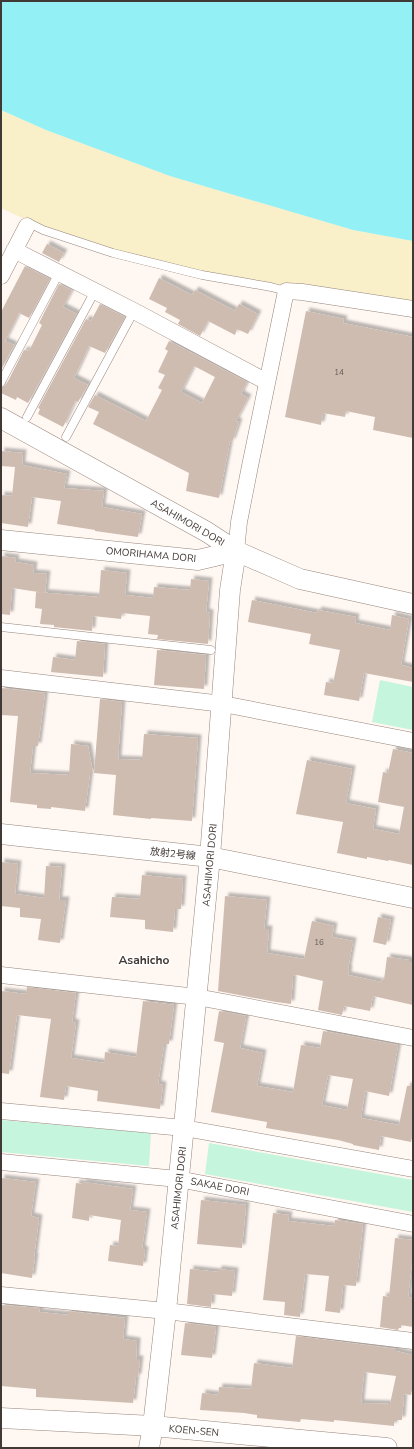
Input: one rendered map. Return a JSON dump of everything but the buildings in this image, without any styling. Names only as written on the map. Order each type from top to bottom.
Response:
[{"type":"street","points":[[1,276],[27,226]]},
{"type":"street","points":[[14,250],[134,311],[267,382]]},
{"type":"street","points":[[413,309],[302,292],[286,291],[239,522],[236,551],[300,579],[413,604]]},
{"type":"street","name":"ASAHIMORI DORI","points":[[1,418],[207,532],[236,551],[230,590],[223,704],[210,857],[184,1128],[166,1311],[153,1426],[149,1448]]},
{"type":"street","name":"OMORIHAMA DORI","points":[[1,540],[198,560],[236,551]]},
{"type":"street","points":[[1,678],[223,704],[413,742]]},
{"type":"street","name":"放射2号線","points":[[1,834],[210,857],[413,898]]},
{"type":"street","points":[[1,975],[196,997],[413,1038]]},
{"type":"street","points":[[1,1111],[184,1128],[413,1169]]},
{"type":"street","name":"SAKAE DORI","points":[[1,1162],[178,1179],[413,1224]]},
{"type":"street","points":[[1,1295],[166,1311],[413,1341]]},
{"type":"street","name":"KOEN-SEN","points":[[1,1418],[153,1426],[387,1448]]},
{"type":"lane","points":[[27,226],[29,223],[43,230],[113,253],[187,272],[286,291]]},
{"type":"lane","points":[[1,382],[59,273]]},
{"type":"lane","points":[[27,417],[95,291]]},
{"type":"lane","points":[[66,437],[134,311]]},
{"type":"lane","points":[[1,627],[211,650]]},
{"type":"green space","points":[[380,680],[413,687],[413,730],[372,722]]},
{"type":"green space","points":[[1,1120],[151,1133],[149,1166],[1,1152]]},
{"type":"green space","points":[[209,1143],[413,1180],[413,1212],[205,1174]]},
{"type":"sand","points":[[1,110],[46,130],[170,176],[353,230],[413,241],[413,302],[285,285],[200,271],[113,250],[44,228],[1,208]]},
{"type":"water","points":[[1,1],[413,1],[413,241],[353,230],[170,176],[46,130],[1,110]]},
{"type":"district","name":"Asahicho","points":[[144,960]]}]
